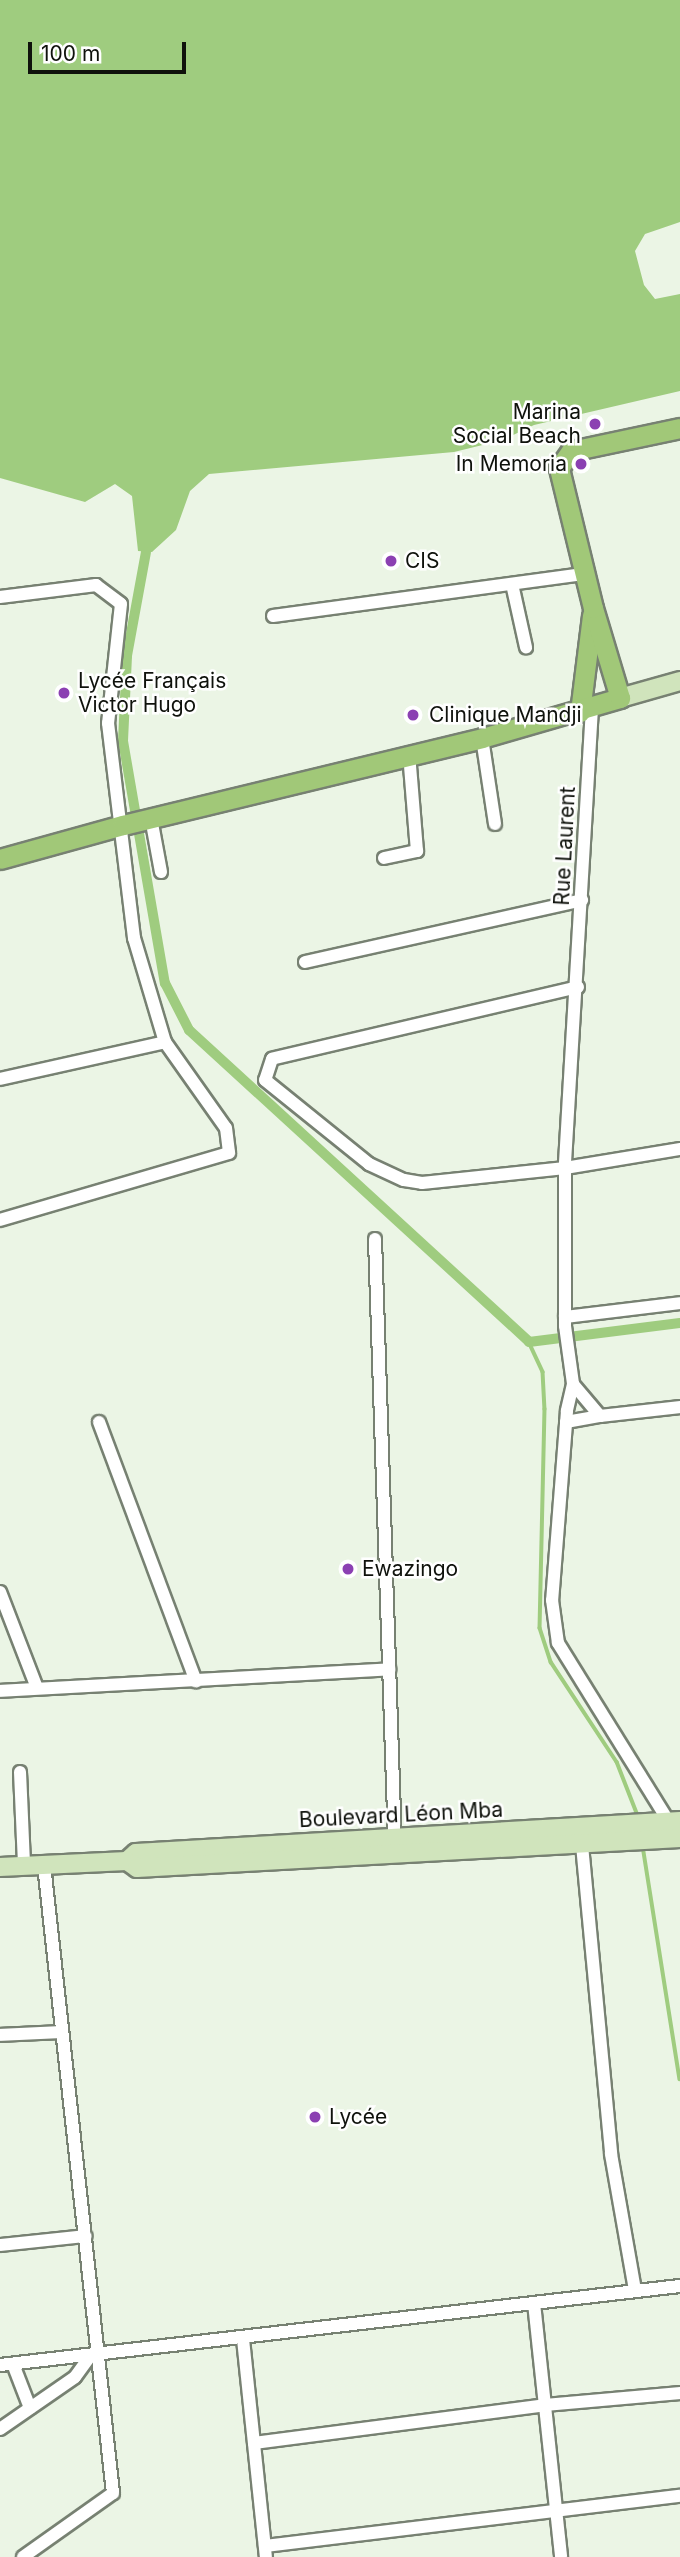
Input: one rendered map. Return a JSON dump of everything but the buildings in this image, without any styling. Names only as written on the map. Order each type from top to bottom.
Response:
[{"type":"main road","points":[[0,859],[120,825],[482,738],[620,698],[593,608],[559,476],[565,456],[680,428]]},
{"type":"main road","points":[[586,710],[593,608]]},
{"type":"street","points":[[273,617],[585,574]]},
{"type":"street","points":[[512,584],[526,647]]},
{"type":"street","points":[[0,597],[96,585],[121,604],[108,723],[134,938],[164,1042],[226,1128],[229,1153],[0,1220]]},
{"type":"street","points":[[620,698],[680,681]]},
{"type":"street","name":"Rue Laurent","points":[[586,710],[582,901],[565,1168],[565,1322],[573,1384],[566,1422],[552,1600],[558,1643],[675,1822]]},
{"type":"street","points":[[482,738],[495,824]]},
{"type":"street","points":[[384,858],[417,851],[409,754]]},
{"type":"street","points":[[148,819],[161,872]]},
{"type":"street","points":[[305,962],[582,901]]},
{"type":"street","points":[[578,987],[272,1059],[265,1080],[369,1164],[395,1177],[422,1183],[565,1168],[680,1149]]},
{"type":"street","points":[[0,1079],[164,1042]]},
{"type":"street","points":[[375,1239],[396,1846]]},
{"type":"street","points":[[565,1322],[680,1303]]},
{"type":"street","points":[[573,1384],[600,1416]]},
{"type":"street","points":[[566,1422],[680,1407]]},
{"type":"street","points":[[99,1422],[196,1681]]},
{"type":"street","points":[[0,1592],[37,1688]]},
{"type":"street","points":[[0,1691],[389,1669]]},
{"type":"street","points":[[20,1772],[24,1865]]},
{"type":"street","name":"Boulevard Léon Mba","points":[[0,1867],[127,1861],[137,1868],[675,1822]]},
{"type":"street","name":"Boulevard Léon Mba","points":[[396,1846],[582,1845],[680,1838]]},
{"type":"street","points":[[582,1845],[611,2154],[635,2290]]},
{"type":"street","points":[[23,2557],[114,2493],[94,2355],[86,2236],[44,1865]]},
{"type":"street","points":[[0,2035],[61,2032]]},
{"type":"street","points":[[0,2245],[86,2236]]},
{"type":"street","points":[[30,2408],[7,2365],[680,2286]]},
{"type":"street","points":[[534,2303],[561,2557]]},
{"type":"street","points":[[243,2339],[266,2552],[680,2496]]},
{"type":"street","points":[[0,2429],[80,2372],[94,2355]]},
{"type":"street","points":[[254,2443],[545,2405],[680,2393]]},
{"type":"shaded area","points":[[0,0],[680,0],[680,222],[645,234],[635,251],[644,285],[655,299],[680,294],[680,391],[534,425],[503,440],[454,452],[209,474],[190,491],[176,530],[152,552],[138,551],[132,496],[115,484],[85,502],[0,478]]},
{"type":"waterway","points":[[146,552],[127,656],[123,741],[165,983],[189,1030],[529,1342],[680,1323]]},
{"type":"waterway","points":[[529,1342],[543,1372],[545,1409],[540,1628],[551,1662],[617,1762],[639,1818]]},
{"type":"waterway","points":[[643,1846],[680,2079]]},
{"type":"place","name":"Marina Social Beach","points":[[595,424]]},
{"type":"place","name":"In Memoria","points":[[581,464]]},
{"type":"place","name":"CIS","points":[[391,561]]},
{"type":"place","name":"Lycée Français Victor Hugo","points":[[64,693]]},
{"type":"place","name":"Clinique Mandji","points":[[413,715]]},
{"type":"place","name":"Ewazingo","points":[[348,1569]]},
{"type":"place","name":"Lycée","points":[[315,2117]]}]
